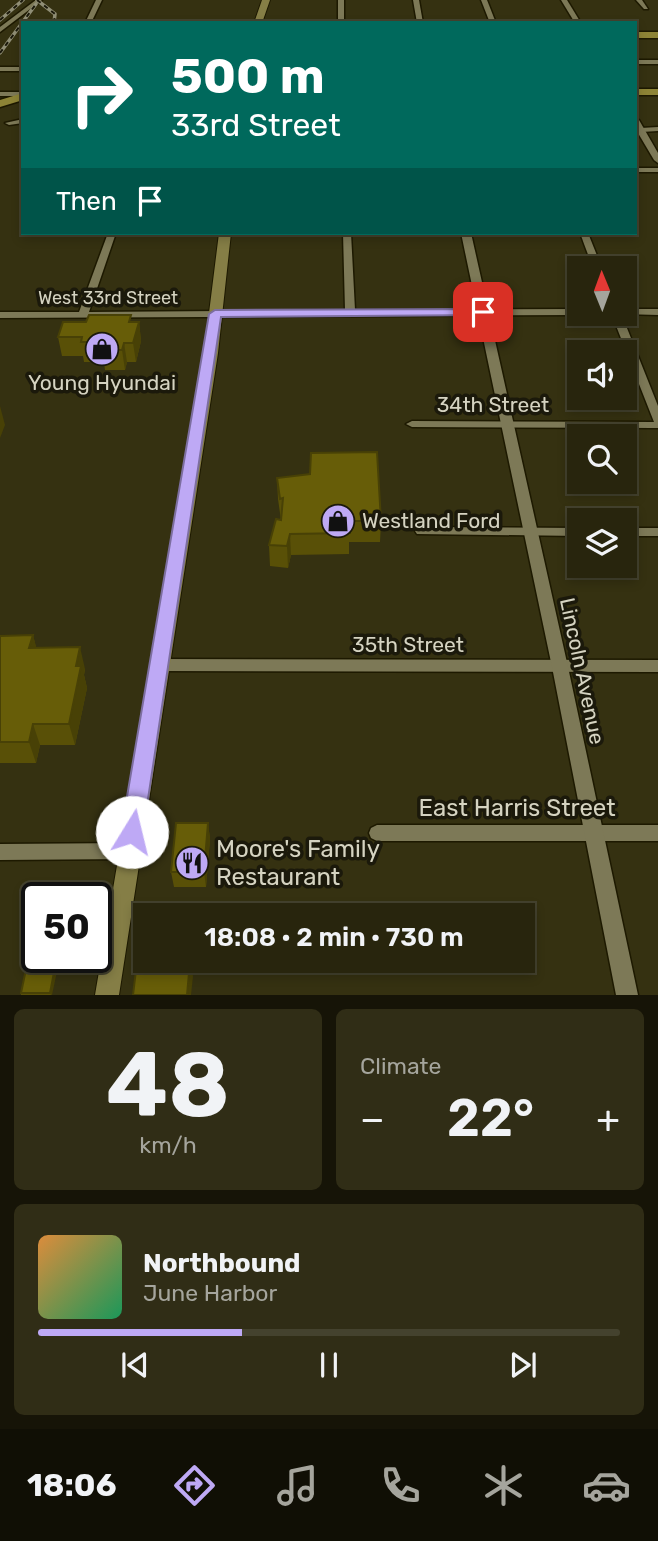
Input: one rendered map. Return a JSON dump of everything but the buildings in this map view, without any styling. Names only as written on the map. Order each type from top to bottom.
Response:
[{"type":"main road","points":[[259,21],[264,1]]},
{"type":"main road","points":[[637,35],[658,35]]},
{"type":"main road","points":[[637,92],[658,92]]},
{"type":"main road","points":[[3,100],[21,96]]},
{"type":"main road","points":[[0,113],[21,109]]},
{"type":"main road","points":[[107,995],[215,314],[225,235]]},
{"type":"street","points":[[0,30],[39,0]]},
{"type":"street","points":[[89,21],[99,0]]},
{"type":"street","points":[[341,0],[341,21]]},
{"type":"street","points":[[416,0],[421,21]]},
{"type":"street","points":[[484,0],[492,21]]},
{"type":"street","points":[[564,0],[577,21]]},
{"type":"street","points":[[639,0],[646,8]]},
{"type":"street","points":[[637,62],[658,62]]},
{"type":"street","points":[[0,69],[21,69]]},
{"type":"street","points":[[9,123],[21,121]]},
{"type":"street","points":[[637,123],[658,160]]},
{"type":"street","points":[[641,130],[658,129]]},
{"type":"street","points":[[637,170],[658,170]]},
{"type":"street","points":[[83,314],[110,235]]},
{"type":"street","points":[[347,235],[350,313]]},
{"type":"street","name":"Lincoln Avenue","points":[[466,235],[560,667],[627,995]]},
{"type":"street","points":[[585,235],[593,256]]},
{"type":"street","name":"West 33rd Street","points":[[0,315],[567,312]]},
{"type":"street","points":[[637,312],[658,312]]},
{"type":"street","points":[[621,326],[658,423]]},
{"type":"street","name":"34th Street","points":[[412,424],[658,423]]},
{"type":"street","points":[[421,531],[567,533]]},
{"type":"street","points":[[637,532],[658,532]]},
{"type":"street","name":"35th Street","points":[[159,665],[658,666]]},
{"type":"street","name":"East Harris Street","points":[[377,833],[658,833]]},
{"type":"street","points":[[0,852],[130,851]]},
{"type":"railway","points":[[0,20],[23,0]]},
{"type":"railway","points":[[37,0],[55,14],[54,21]]},
{"type":"railway","points":[[24,21],[36,4]]},
{"type":"railway","points":[[0,53],[21,24]]},
{"type":"place","name":"Young Hyundai","points":[[102,349]]},
{"type":"place","name":"Westland Ford","points":[[338,521]]},
{"type":"place","name":"Moore's Family Restaurant","points":[[192,863]]},
{"type":"route","points":[[132,832],[211,354],[215,314],[483,312]]}]
